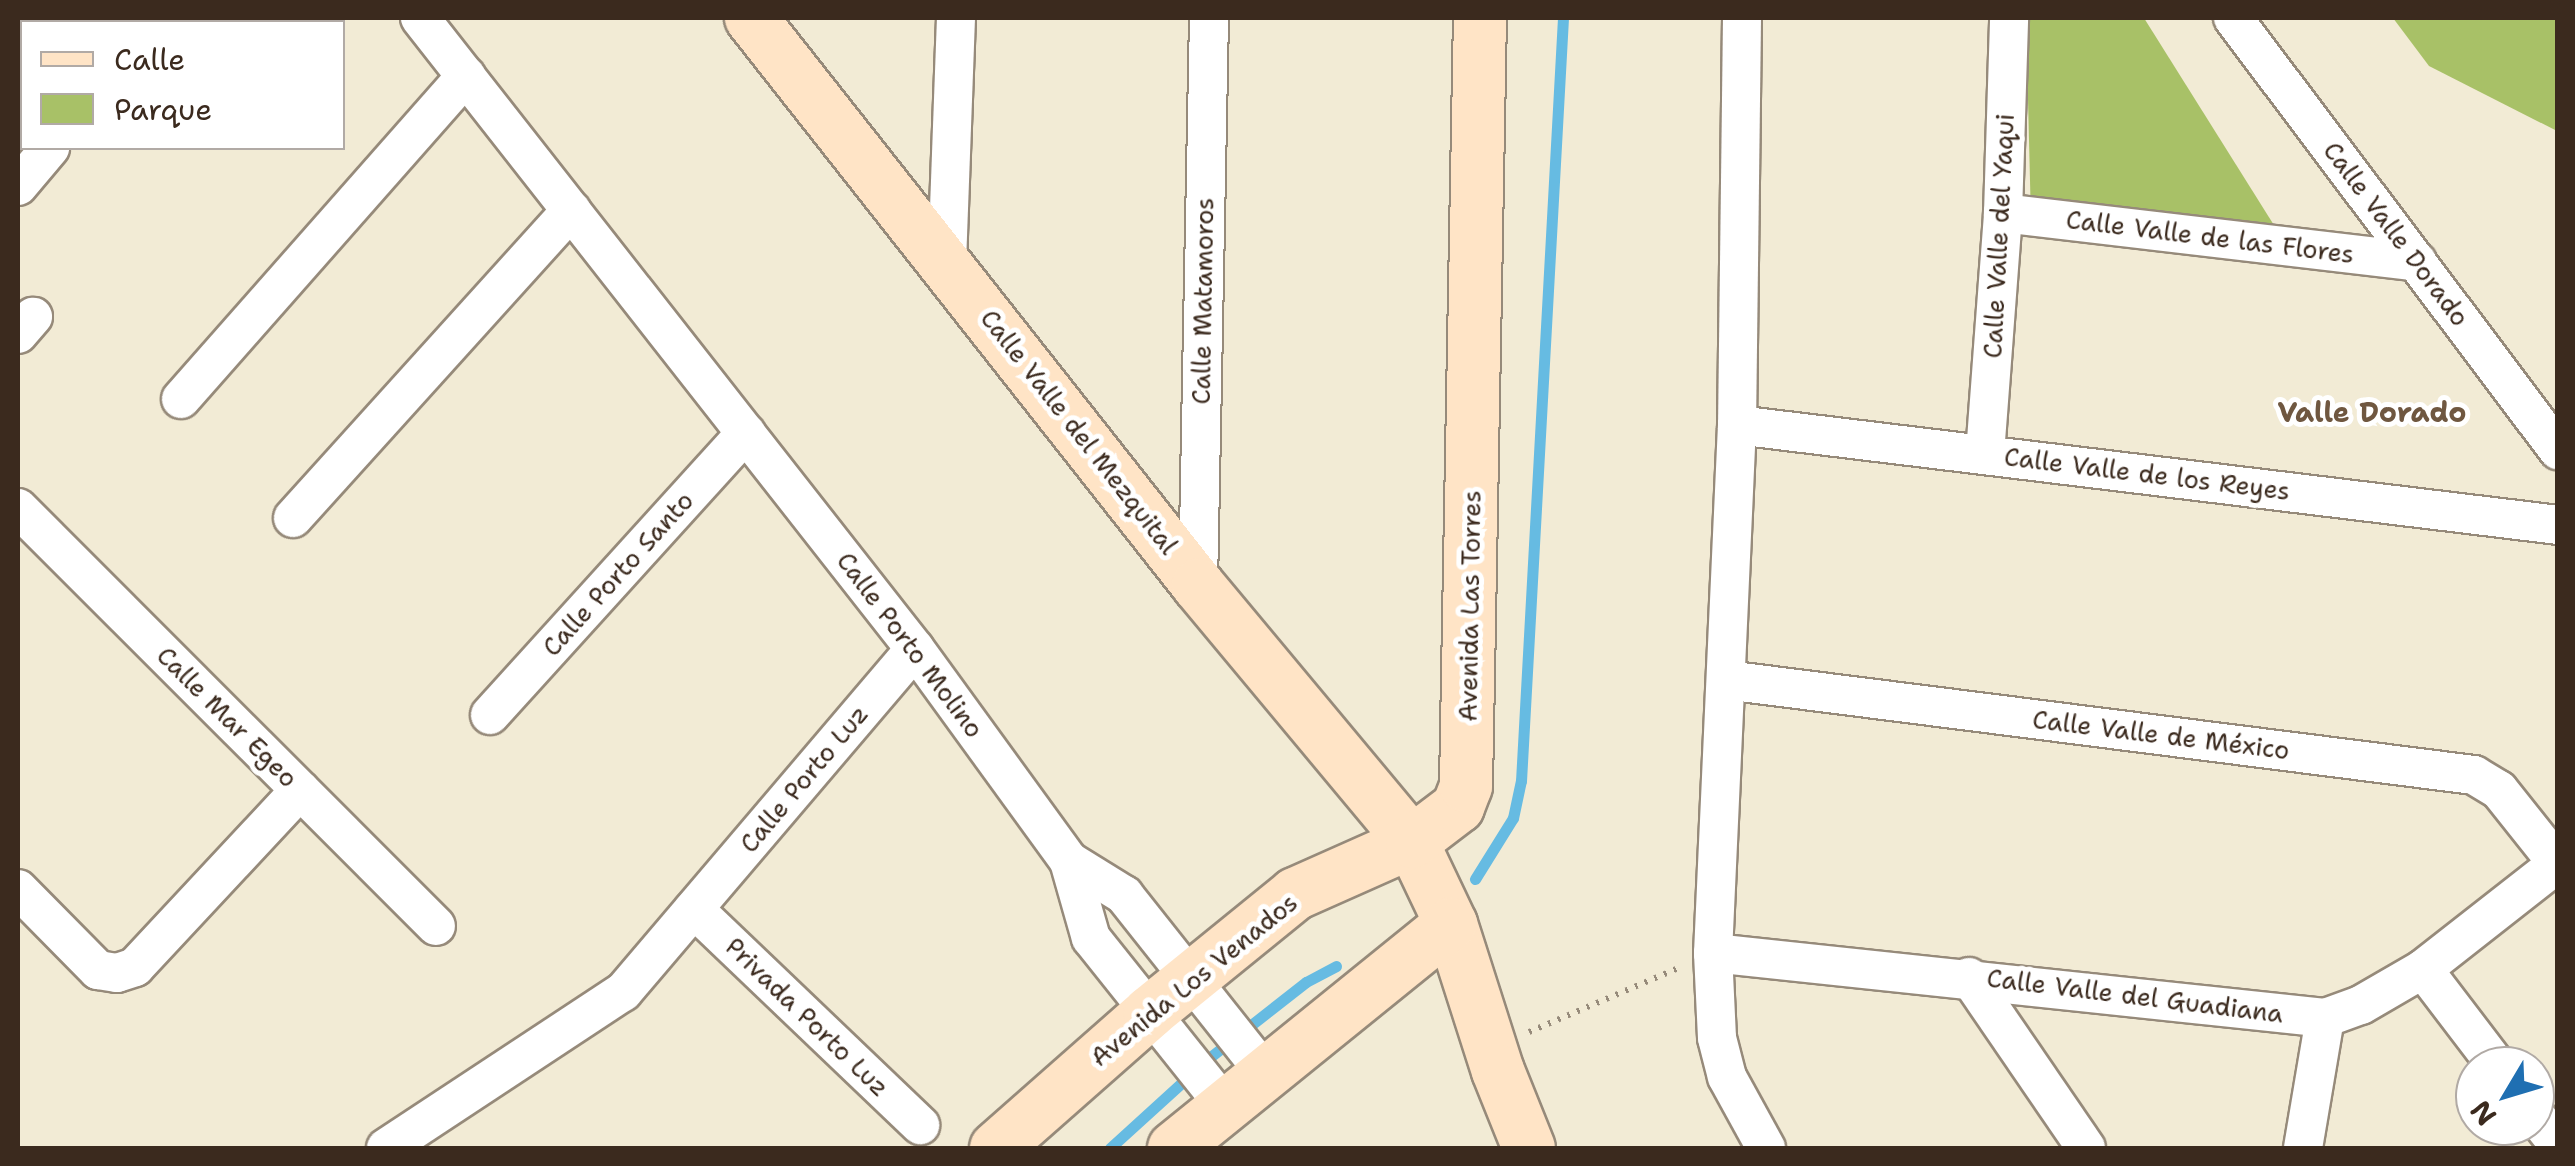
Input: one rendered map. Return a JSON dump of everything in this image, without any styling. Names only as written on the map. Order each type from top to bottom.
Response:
[{"type":"street","name":"Calle Porto Molino","points":[[420,18],[915,648],[1069,861],[1091,938],[1215,1092]]},
{"type":"street","name":"Calle Valle del Mezquital","points":[[751,18],[1198,585],[1412,842]]},
{"type":"street","points":[[947,264],[956,18]]},
{"type":"street","name":"Calle Matamoros","points":[[1198,585],[1209,18]]},
{"type":"street","name":"Avenida Las Torres","points":[[1412,842],[1458,806],[1466,786],[1480,18]]},
{"type":"street","points":[[1742,18],[1737,424],[1714,953],[1717,1038],[1726,1077],[1766,1148]]},
{"type":"street","name":"Calle Valle del Yaqui","points":[[1985,454],[2003,212],[2009,18]]},
{"type":"street","name":"Calle Valle Dorado","points":[[2233,18],[2558,450]]},
{"type":"street","points":[[181,399],[466,76]]},
{"type":"street","points":[[18,186],[48,150]]},
{"type":"street","points":[[293,518],[571,210]]},
{"type":"street","name":"Calle Valle de las Flores","points":[[2003,212],[2418,262]]},
{"type":"street","name":"Calle Valle de los Reyes","points":[[1737,424],[2558,525]]},
{"type":"street","name":"Calle Porto Santo","points":[[490,715],[746,433]]},
{"type":"street","name":"Calle Mar Egeo","points":[[18,508],[436,926]]},
{"type":"street","name":"Calle Porto Luz","points":[[386,1148],[611,1002],[694,910],[915,648]]},
{"type":"street","name":"Calle Valle de México","points":[[1726,680],[2474,775],[2499,790],[2557,863]]},
{"type":"street","points":[[18,889],[98,970],[117,973],[135,967],[300,790]]},
{"type":"street","points":[[1412,842],[1451,924],[1491,1049],[1529,1148]]},
{"type":"street","name":"Avenida Los Venados","points":[[996,1148],[1203,994],[1295,894],[1412,842]]},
{"type":"street","name":"Calle Porto Molino","points":[[1069,861],[1124,895],[1256,1062]]},
{"type":"street","name":"Calle Valle del Guadiana","points":[[1714,953],[1969,977],[2325,1018],[2361,1005],[2423,969],[2557,863]]},
{"type":"street","name":"Privada Porto Luz","points":[[694,910],[920,1125]]},
{"type":"street","points":[[1174,1148],[1215,1092],[1451,924]]},
{"type":"street","points":[[2423,969],[2483,1046]]},
{"type":"street","points":[[1969,977],[2086,1148]]},
{"type":"street","points":[[2303,1148],[2325,1018]]},
{"type":"street","points":[[421,1148],[442,1112]]},
{"type":"path","points":[[1491,1049],[1714,953]]},
{"type":"green space","points":[[2026,18],[2144,18],[2277,230],[2031,221]]},
{"type":"green space","points":[[2393,18],[2557,18],[2557,131],[2429,66]]},
{"type":"waterway","points":[[1475,879],[1513,818],[1521,781],[1563,18]]},
{"type":"waterway","points":[[1110,1148],[1209,1058],[1306,982],[1336,966]]},
{"type":"district","name":"Valle Dorado","points":[[2372,412]]}]
